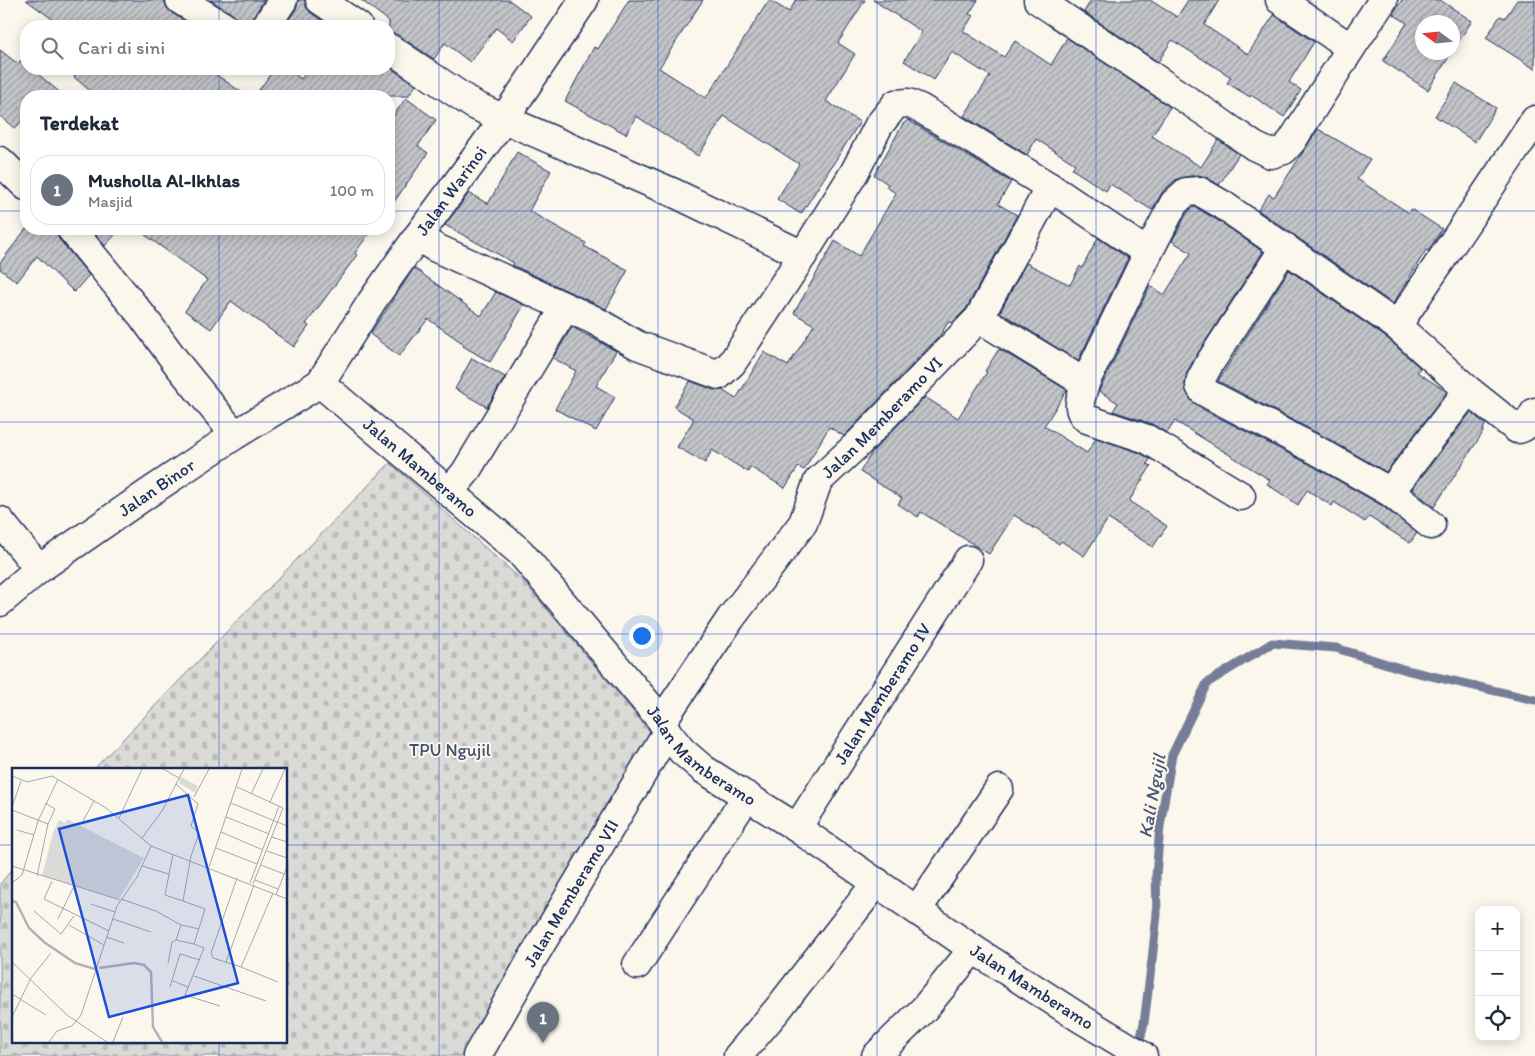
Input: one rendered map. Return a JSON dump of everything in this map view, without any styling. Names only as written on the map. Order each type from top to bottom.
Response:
[{"type":"street","points":[[180,0],[214,20]]},
{"type":"street","points":[[270,20],[283,0]]},
{"type":"street","points":[[320,0],[349,20]]},
{"type":"street","name":"Jalan Warinoi","points":[[320,383],[372,301],[504,119],[584,0]]},
{"type":"street","points":[[1038,0],[1254,146],[1271,154],[1284,150],[1292,141],[1383,0]]},
{"type":"street","points":[[1280,0],[1351,48]]},
{"type":"street","points":[[395,52],[474,105],[674,193],[803,255]]},
{"type":"street","points":[[418,236],[434,247],[594,320],[637,345],[719,375],[732,363],[803,255],[854,173],[879,124],[896,104],[908,103],[920,108],[1050,187],[1148,254]]},
{"type":"street","points":[[1397,326],[1535,120]]},
{"type":"street","points":[[0,161],[20,180]]},
{"type":"street","name":"Jalan Memberamo VI","points":[[664,726],[731,618],[803,523],[818,482],[860,442],[979,318],[1050,187]]},
{"type":"street","points":[[1241,496],[1147,439],[1087,419],[1081,414],[1079,409],[1085,383],[1148,254],[1174,203],[1186,192],[1200,191],[1223,205],[1397,326],[1468,390],[1517,429],[1525,427],[1535,412]]},
{"type":"street","points":[[75,235],[143,317],[179,366],[235,435]]},
{"type":"street","points":[[1285,247],[1209,364],[1201,379],[1200,386],[1212,396],[1318,450],[1390,492],[1432,525]]},
{"type":"street","points":[[449,492],[465,473],[565,308]]},
{"type":"street","points":[[979,318],[1085,383]]},
{"type":"street","name":"Jalan Binor","points":[[0,602],[39,570],[235,435],[320,383]]},
{"type":"street","name":"Jalan Mamberamo","points":[[320,383],[520,552],[664,726],[682,751],[703,769],[797,828],[973,949],[1143,1056]]},
{"type":"street","points":[[1390,492],[1468,390]]},
{"type":"street","points":[[0,521],[39,570]]},
{"type":"street","name":"Jalan Memberamo IV","points":[[797,828],[968,560]]},
{"type":"street","name":"Jalan Memberamo VII","points":[[477,1056],[664,726]]},
{"type":"street","points":[[917,910],[999,789]]},
{"type":"street","points":[[637,965],[747,796]]},
{"type":"street","points":[[738,1056],[778,1009],[877,882]]},
{"type":"street","points":[[876,1056],[924,1009],[973,949]]},
{"type":"green space","name":"TPU Ngujil","points":[[390,463],[525,583],[652,734],[464,1056],[0,1056],[0,884],[12,869],[12,1044],[288,1044],[288,768],[95,768]]},
{"type":"building","points":[[26,0],[164,0],[167,8],[183,20],[54,20]]},
{"type":"building","points":[[210,0],[264,0],[252,20],[237,20],[231,13]]},
{"type":"building","points":[[298,0],[305,0],[306,7],[321,20],[288,20],[296,9]]},
{"type":"building","points":[[361,0],[509,0],[531,16],[513,41],[496,28],[470,62],[445,43],[434,59],[395,34],[395,20],[388,20]]},
{"type":"building","points":[[629,0],[703,0],[659,68],[706,98],[769,0],[789,12],[796,0],[865,0],[838,43],[855,54],[826,101],[860,122],[801,214],[777,199],[799,164],[724,116],[698,156],[636,116],[626,134],[565,101],[594,47],[598,49]]},
{"type":"building","points":[[873,0],[978,0],[969,14],[973,16],[963,31],[1004,57],[1015,41],[1051,65],[1067,38],[1170,107],[1152,136],[1201,167],[1218,140],[1239,154],[1219,185],[1206,177],[1198,175],[1175,180],[1163,191],[1152,210],[1110,184],[1106,191],[1072,169],[1075,164],[1036,139],[1027,155],[964,116],[990,76],[952,52],[934,80],[904,61],[922,32]]},
{"type":"building","points":[[1091,0],[1150,0],[1177,17],[1188,0],[1219,0],[1204,25],[1248,54],[1274,15],[1314,42],[1289,82],[1301,90],[1284,117],[1251,95],[1250,97],[1227,83],[1231,77],[1172,40],[1158,62],[1084,12]]},
{"type":"building","points":[[1402,0],[1440,0],[1472,21],[1460,39],[1460,15],[1415,15],[1415,60],[1447,60],[1428,90],[1383,61],[1407,23],[1393,14]]},
{"type":"building","points":[[1517,0],[1535,0],[1535,69],[1486,38],[1500,16],[1505,18]]},
{"type":"building","points":[[0,50],[18,64],[20,61],[20,75],[39,75],[57,90],[20,90],[20,123],[15,129],[0,116]]},
{"type":"building","points":[[395,71],[416,85],[408,96],[395,96],[395,90],[259,90],[270,75],[296,75],[301,79],[304,75],[395,75]]},
{"type":"building","points":[[76,75],[217,75],[238,90],[89,90],[74,77]]},
{"type":"building","points":[[1456,83],[1496,108],[1475,142],[1435,116]]},
{"type":"building","points":[[406,98],[436,120],[418,146],[428,153],[395,200],[395,114]]},
{"type":"building","points":[[908,120],[1011,182],[998,204],[1017,215],[966,309],[952,323],[949,321],[939,337],[844,436],[829,427],[804,470],[798,467],[785,488],[750,467],[748,472],[712,450],[705,463],[677,447],[694,419],[674,407],[690,381],[714,390],[722,390],[736,399],[764,352],[788,366],[814,325],[794,313],[835,241],[859,256],[896,193],[886,187],[888,184],[874,175],[903,124]]},
{"type":"building","points":[[1318,129],[1370,159],[1357,179],[1409,213],[1411,209],[1442,229],[1428,251],[1426,250],[1393,304],[1258,210],[1269,194],[1274,197]]},
{"type":"building","points":[[517,152],[551,171],[529,211],[586,243],[584,246],[628,270],[606,309],[512,265],[514,263],[445,225],[469,193],[488,204]]},
{"type":"building","points":[[1193,207],[1222,223],[1263,252],[1187,372],[1185,384],[1190,399],[1204,410],[1311,465],[1381,505],[1417,533],[1410,543],[1369,517],[1365,522],[1334,502],[1332,506],[1307,490],[1298,505],[1267,484],[1270,480],[1175,421],[1167,433],[1152,424],[1113,411],[1118,403],[1099,391],[1150,286],[1164,295],[1191,253],[1172,241],[1187,213]]},
{"type":"building","points":[[21,235],[58,235],[59,239],[89,275],[74,292],[37,256],[17,282],[0,269],[0,263]]},
{"type":"building","points":[[96,235],[115,235],[105,246]]},
{"type":"building","points":[[145,235],[368,235],[355,253],[357,255],[306,324],[309,326],[294,347],[231,301],[211,329],[185,311],[207,280]]},
{"type":"building","points":[[1098,238],[1128,258],[1078,361],[1000,312],[1026,263],[1070,285],[1080,266],[1082,268]]},
{"type":"building","points":[[414,268],[481,316],[496,292],[524,305],[490,362],[463,346],[464,344],[428,319],[399,356],[370,334]]},
{"type":"building","points":[[1289,270],[1387,338],[1420,368],[1417,372],[1447,392],[1386,472],[1325,437],[1218,381]]},
{"type":"building","points":[[572,327],[616,351],[596,386],[615,397],[596,431],[555,409],[576,371],[553,358]]},
{"type":"building","points":[[999,349],[1067,390],[1044,426],[1087,453],[1096,438],[1140,453],[1150,459],[1147,464],[1151,466],[1129,501],[1167,526],[1153,547],[1108,519],[1084,556],[1061,541],[1059,544],[1014,515],[989,554],[921,512],[918,517],[898,504],[902,498],[860,472],[872,452],[925,397],[958,418]]},
{"type":"building","points":[[472,358],[505,377],[487,407],[455,389]]},
{"type":"building","points":[[1471,412],[1485,424],[1482,434],[1434,507],[1412,489]]},
{"type":"waterway","name":"Kali Ngujil","points":[[1138,1048],[1144,1023],[1152,960],[1157,914],[1156,876],[1160,826],[1172,755],[1207,683],[1272,643],[1336,648],[1406,670],[1535,700]]},
{"type":"place","name":"Musholla Al-Ikhlas","points":[[543,1043]]}]
